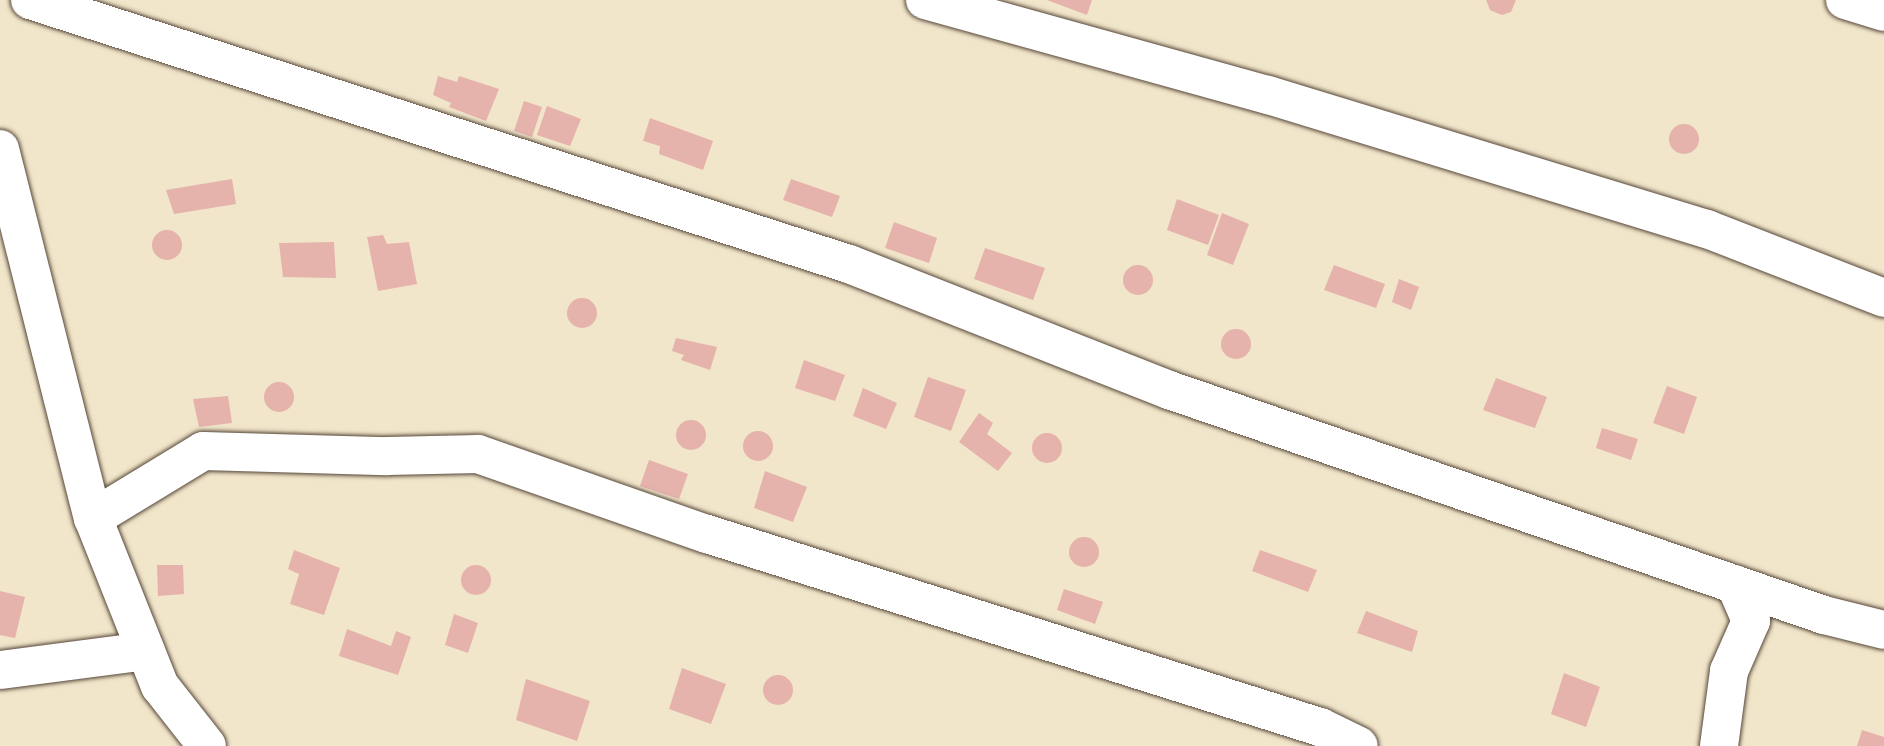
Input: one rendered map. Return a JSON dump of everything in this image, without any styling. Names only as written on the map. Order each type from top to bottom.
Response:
[{"type":"street","points":[[30,0],[849,264],[1169,390],[1824,615],[1884,630]]},
{"type":"street","points":[[925,0],[1268,95],[1692,224],[1884,298]]},
{"type":"street","points":[[1845,0],[1884,12]]},
{"type":"street","points":[[0,149],[93,518],[160,686],[207,746]]},
{"type":"street","points":[[93,518],[203,451],[387,456],[478,454],[707,534],[1320,727],[1359,746]]},
{"type":"street","points":[[1719,746],[1729,671],[1751,621],[1735,584]]},
{"type":"street","points":[[0,670],[146,651]]},
{"type":"building","points":[[1047,0],[1092,0],[1087,15]]},
{"type":"building","points":[[1486,0],[1516,0],[1511,12],[1502,15],[1490,10]]},
{"type":"building","points":[[438,76],[457,82],[459,76],[499,89],[486,121],[449,107],[451,103],[433,95]]},
{"type":"building","points":[[524,101],[542,107],[532,137],[514,131]]},
{"type":"building","points":[[547,106],[581,119],[570,146],[537,135]]},
{"type":"building","points":[[650,118],[713,141],[703,170],[659,154],[660,146],[643,141]]},
{"type":"building","points":[[1684,124],[1695,128],[1699,139],[1695,150],[1684,154],[1673,150],[1669,139],[1673,128]]},
{"type":"building","points":[[232,179],[236,204],[174,214],[166,190]]},
{"type":"building","points":[[791,179],[840,196],[832,217],[783,200]]},
{"type":"building","points":[[1177,199],[1219,215],[1208,245],[1167,230]]},
{"type":"building","points":[[1222,213],[1249,224],[1233,265],[1207,255]]},
{"type":"building","points":[[894,222],[937,238],[929,263],[885,248]]},
{"type":"building","points":[[167,230],[178,234],[182,245],[178,256],[167,260],[156,256],[152,245],[156,234]]},
{"type":"building","points":[[383,235],[387,244],[409,242],[417,284],[378,291],[367,237]]},
{"type":"building","points":[[334,242],[336,278],[283,277],[279,243]]},
{"type":"building","points":[[985,248],[1045,268],[1033,300],[974,279]]},
{"type":"building","points":[[1138,265],[1149,269],[1153,280],[1149,291],[1138,295],[1127,291],[1123,280],[1127,269]]},
{"type":"building","points":[[1334,265],[1385,284],[1376,308],[1324,290]]},
{"type":"building","points":[[1399,279],[1419,287],[1411,310],[1392,302]]},
{"type":"building","points":[[582,298],[593,302],[597,313],[593,324],[582,328],[571,324],[567,313],[571,302]]},
{"type":"building","points":[[1236,329],[1247,333],[1251,344],[1247,355],[1236,359],[1225,355],[1221,344],[1225,333]]},
{"type":"building","points":[[676,338],[717,347],[710,370],[681,360],[684,355],[672,351]]},
{"type":"building","points":[[804,360],[845,375],[835,401],[795,388]]},
{"type":"building","points":[[928,377],[966,390],[951,431],[914,417]]},
{"type":"building","points":[[1496,378],[1547,397],[1535,428],[1483,410]]},
{"type":"building","points":[[279,382],[290,386],[294,397],[290,408],[279,412],[268,408],[264,397],[268,386]]},
{"type":"building","points":[[1667,386],[1697,397],[1684,434],[1653,423]]},
{"type":"building","points":[[863,388],[897,403],[886,429],[853,416]]},
{"type":"building","points":[[228,396],[232,423],[199,427],[193,399]]},
{"type":"building","points":[[979,413],[993,423],[987,434],[1012,453],[998,471],[959,442]]},
{"type":"building","points":[[691,420],[702,424],[706,435],[702,446],[691,450],[680,446],[676,435],[680,424]]},
{"type":"building","points":[[1602,428],[1638,439],[1631,460],[1596,448]]},
{"type":"building","points":[[758,431],[769,435],[773,446],[769,457],[758,461],[747,457],[743,446],[747,435]]},
{"type":"building","points":[[1047,433],[1058,437],[1062,448],[1058,459],[1047,463],[1036,459],[1032,448],[1036,437]]},
{"type":"building","points":[[649,460],[688,474],[679,499],[640,486]]},
{"type":"building","points":[[765,471],[807,487],[793,522],[754,508]]},
{"type":"building","points":[[1084,537],[1095,541],[1099,552],[1095,563],[1084,567],[1073,563],[1069,552],[1073,541]]},
{"type":"building","points":[[294,550],[340,568],[324,615],[290,604],[299,574],[288,569]]},
{"type":"building","points":[[1260,550],[1317,570],[1308,592],[1252,571]]},
{"type":"building","points":[[157,565],[183,565],[184,594],[158,596]]},
{"type":"building","points":[[476,565],[487,569],[491,580],[487,591],[476,595],[465,591],[461,580],[465,569]]},
{"type":"building","points":[[1064,589],[1103,602],[1095,624],[1057,610]]},
{"type":"building","points":[[0,591],[25,597],[15,638],[0,635]]},
{"type":"building","points":[[1366,611],[1418,631],[1412,652],[1357,633]]},
{"type":"building","points":[[454,614],[478,623],[468,653],[445,645]]},
{"type":"building","points":[[347,629],[391,646],[396,631],[411,637],[398,675],[339,656]]},
{"type":"building","points":[[682,668],[726,684],[711,724],[669,709]]},
{"type":"building","points":[[1564,673],[1600,687],[1586,727],[1551,714]]},
{"type":"building","points":[[778,675],[789,679],[793,690],[789,701],[778,705],[767,701],[763,690],[767,679]]},
{"type":"building","points":[[526,679],[590,701],[577,741],[516,720]]},
{"type":"building","points":[[1862,730],[1884,737],[1884,746],[1857,746]]}]
